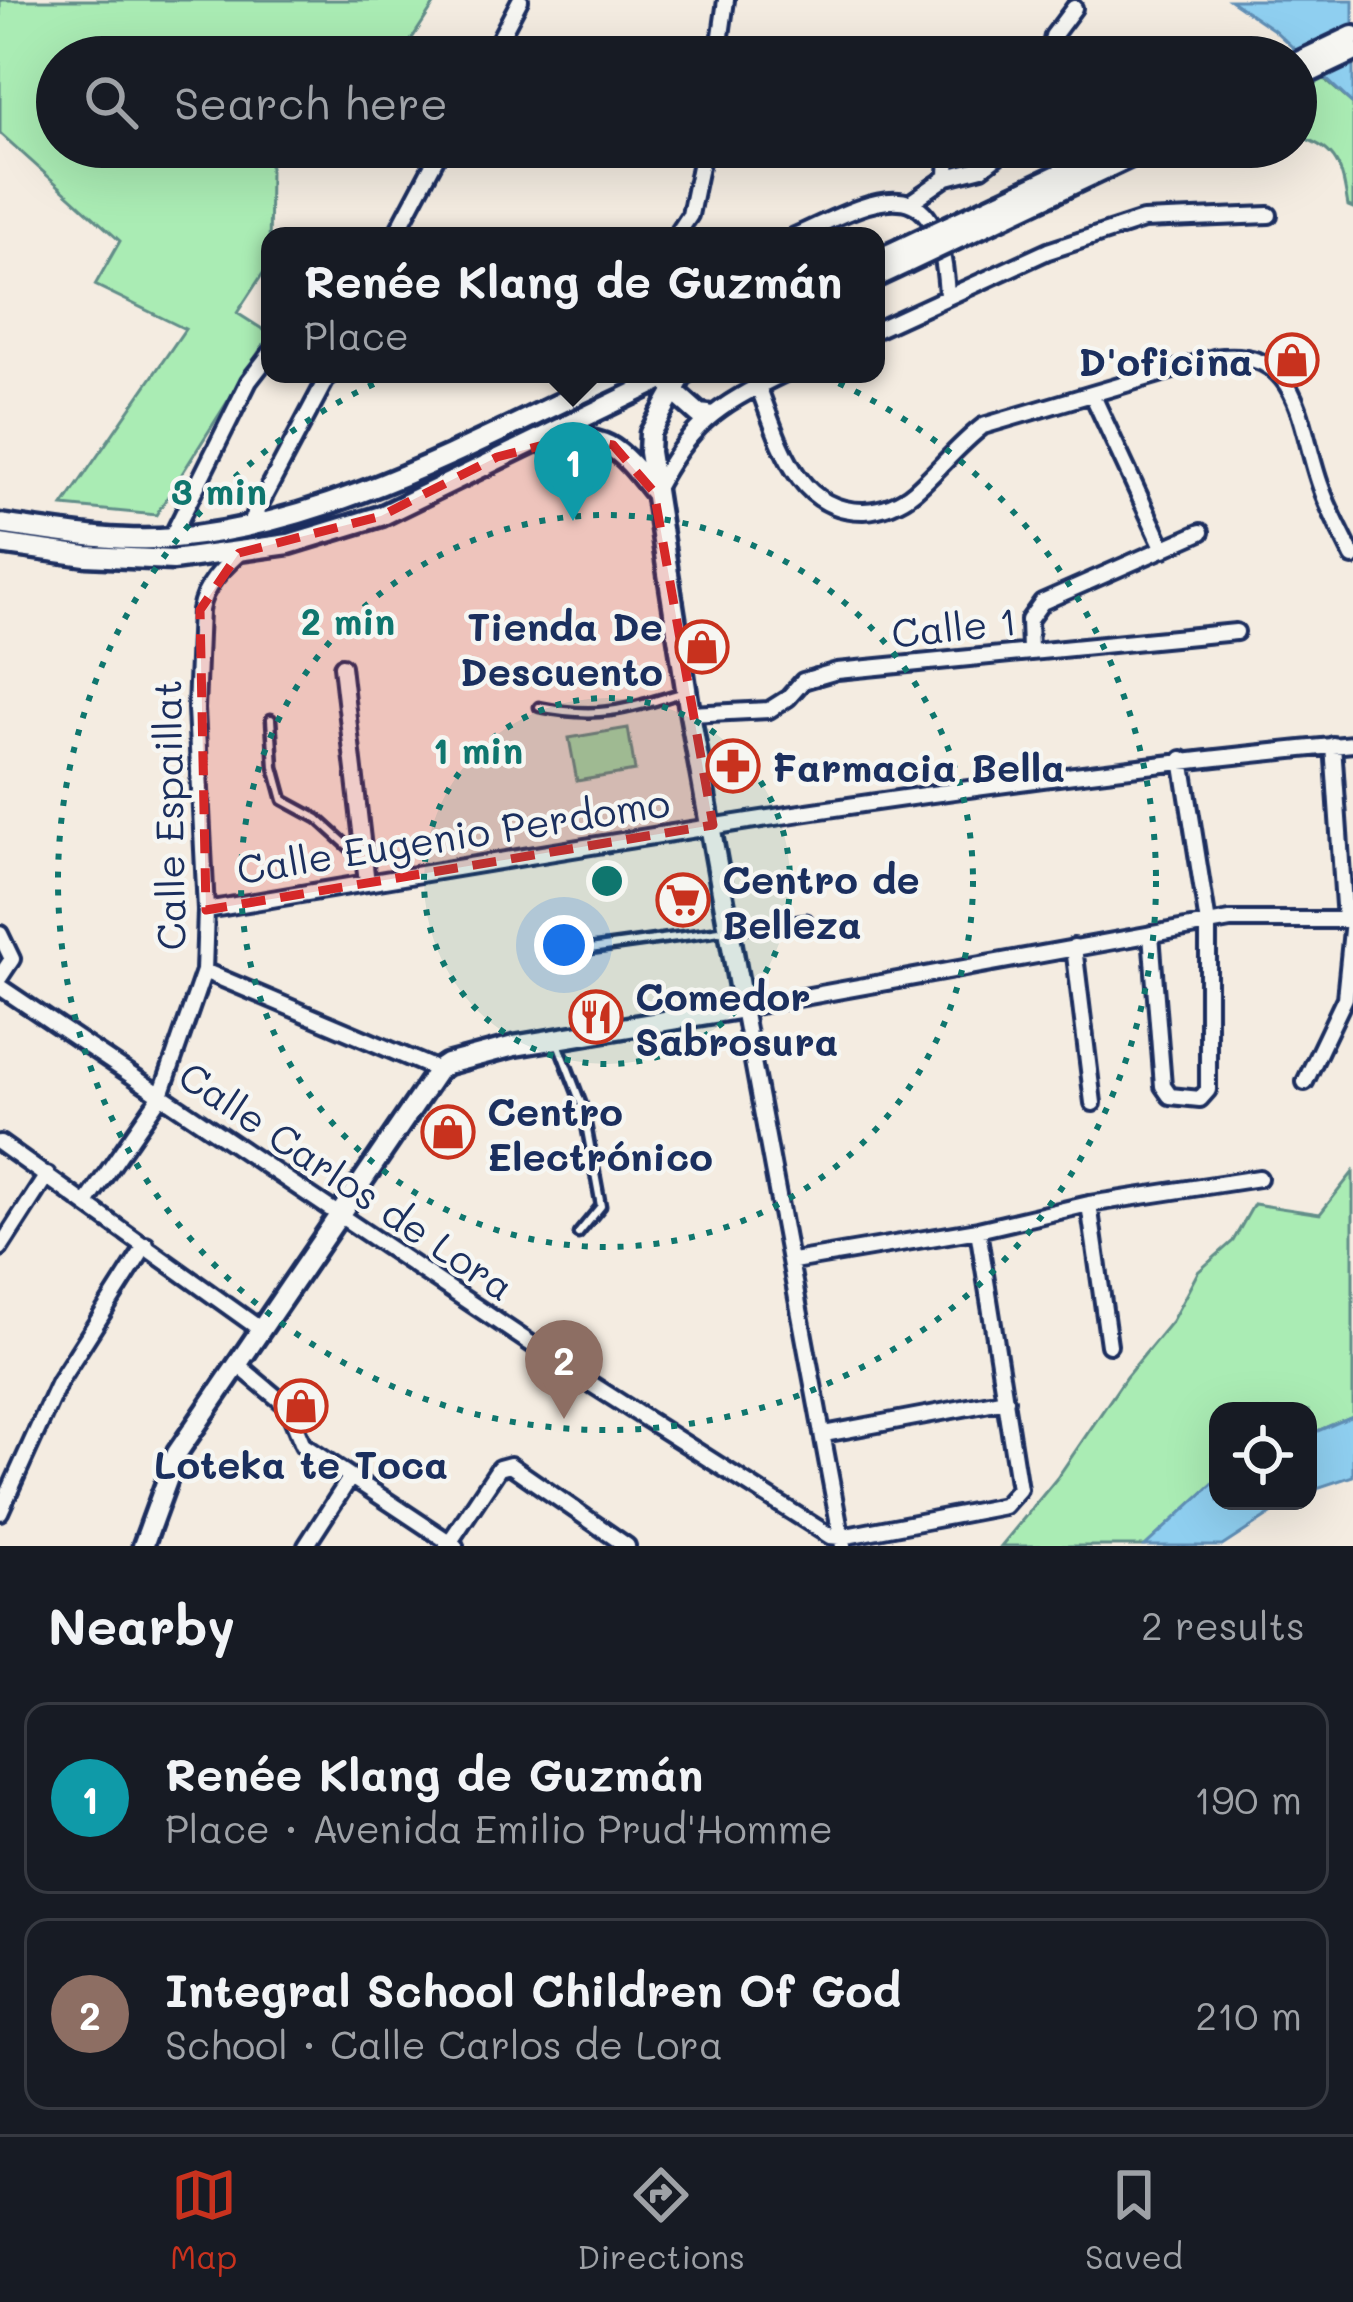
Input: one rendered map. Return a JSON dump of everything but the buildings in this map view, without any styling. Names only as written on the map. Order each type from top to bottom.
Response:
[{"type":"main road","points":[[1317,53],[1353,36]]},
{"type":"main road","points":[[1317,69],[1353,52]]},
{"type":"main road","points":[[885,270],[903,256],[1076,168]]},
{"type":"main road","points":[[885,259],[903,256],[1103,168]]},
{"type":"main road","points":[[0,524],[89,536],[171,538],[248,527],[365,489],[604,383]]},
{"type":"main road","points":[[0,544],[86,556],[172,560],[289,544],[381,516],[497,457],[667,383]]},
{"type":"main road","points":[[143,1546],[178,1453],[438,1070],[514,1046],[743,1008],[654,492],[650,433],[674,383]]},
{"type":"main road","points":[[679,383],[700,414],[708,415]]},
{"type":"main road","points":[[497,457],[547,442],[591,437],[613,445],[654,492]]},
{"type":"street","points":[[501,36],[520,0]]},
{"type":"street","points":[[721,36],[726,0]]},
{"type":"street","points":[[1053,36],[1074,8]]},
{"type":"street","points":[[398,227],[431,168]]},
{"type":"street","points":[[682,227],[690,215],[700,168]]},
{"type":"street","points":[[947,168],[947,177]]},
{"type":"street","points":[[911,202],[947,177],[982,168]]},
{"type":"street","points":[[814,227],[865,203],[888,198],[911,202],[928,220],[945,260],[946,296]]},
{"type":"street","points":[[885,325],[1048,250],[1142,220],[1269,214]]},
{"type":"street","points":[[690,215],[695,227]]},
{"type":"street","points":[[758,386],[798,479],[838,510],[870,511],[896,504],[914,492],[955,447],[982,426],[1214,358],[1253,357],[1269,364],[1290,389],[1322,489],[1353,556]]},
{"type":"street","points":[[171,538],[261,366]]},
{"type":"street","points":[[248,527],[324,383]]},
{"type":"street","points":[[571,400],[588,383]]},
{"type":"street","points":[[654,492],[687,436],[708,415],[764,383]]},
{"type":"street","points":[[1093,396],[1164,549]]},
{"type":"street","points":[[1030,651],[1029,620],[1042,602],[1201,532]]},
{"type":"street","name":"Calle Espaillat","points":[[87,1202],[161,1095],[204,971],[206,910],[196,709],[200,610],[212,581],[239,553]]},
{"type":"street","name":"Calle 1","points":[[690,714],[769,710],[803,681],[837,671],[1236,632]]},
{"type":"street","points":[[342,666],[367,883]]},
{"type":"street","name":"Calle Eugenio Perdomo","points":[[206,910],[713,825],[1182,759],[1353,743]]},
{"type":"street","points":[[1304,1082],[1345,998],[1350,920],[1333,746]]},
{"type":"street","points":[[1151,934],[1163,1086],[1170,1096],[1200,1099],[1208,1090],[1208,924],[1182,759]]},
{"type":"street","points":[[978,1230],[1020,1479],[1012,1500],[1004,1506],[842,1542],[743,1008],[1230,920],[1350,920]]},
{"type":"street","points":[[0,934],[12,959],[0,977]]},
{"type":"street","points":[[1074,947],[1093,1102]]},
{"type":"street","points":[[204,971],[438,1070]]},
{"type":"street","name":"Calle Carlos de Lora","points":[[0,987],[605,1392],[842,1542]]},
{"type":"street","points":[[0,1143],[260,1329]]},
{"type":"street","points":[[0,1247],[47,1175]]},
{"type":"street","points":[[793,1261],[978,1230],[1089,1204],[1259,1178]]},
{"type":"street","points":[[1089,1204],[1109,1345]]},
{"type":"street","points":[[0,1512],[59,1382],[146,1245]]},
{"type":"street","points":[[238,1364],[287,1406],[303,1445],[450,1545],[499,1468],[510,1465],[627,1546]]},
{"type":"street","points":[[824,1434],[1006,1400]]},
{"type":"street","points":[[306,1546],[350,1478]]},
{"type":"lane","points":[[538,707],[579,715],[621,711],[686,691]]},
{"type":"lane","points":[[271,719],[274,766],[283,800],[318,819],[364,862]]},
{"type":"lane","points":[[590,950],[807,919]]},
{"type":"lane","points":[[557,1040],[583,1108],[601,1206],[578,1234]]},
{"type":"highlighted area","points":[[571,438],[613,445],[654,492],[713,825],[206,910],[200,610],[239,553],[381,516],[497,457]]},
{"type":"green space","points":[[0,0],[437,0],[414,36],[36,36],[36,165],[0,133]]},
{"type":"green space","points":[[1323,78],[1353,104],[1353,208],[1348,206],[1341,172],[1332,156],[1317,144],[1317,80]]},
{"type":"green space","points":[[39,168],[270,168],[269,227],[261,227],[261,276],[237,313],[261,328],[261,348],[156,515],[63,506],[185,329],[95,285],[120,241]]},
{"type":"green space","points":[[628,728],[635,771],[577,781],[569,738]]},
{"type":"green space","points":[[1353,1172],[1353,1416],[1317,1431],[1317,1402],[1209,1402],[1209,1487],[1145,1546],[1001,1546],[1172,1321],[1198,1272],[1233,1241],[1254,1204],[1320,1214]]},
{"type":"water","points":[[1230,0],[1353,0],[1353,104],[1317,70],[1317,36],[1280,36]]},
{"type":"water","points":[[1353,1416],[1353,1476],[1317,1488],[1317,1431]]},
{"type":"water","points":[[1209,1487],[1209,1510],[1277,1510],[1222,1546],[1145,1546]]},
{"type":"place","name":"D'oficina","points":[[1292,360]]},
{"type":"place","name":"Renée Klang de Guzmán","points":[[573,521]]},
{"type":"place","name":"Tienda De Descuento","points":[[702,647]]},
{"type":"place","name":"Farmacia Bella","points":[[733,766]]},
{"type":"place","name":"Centro de Belleza","points":[[683,900]]},
{"type":"place","name":"Comedor Sabrosura","points":[[596,1017]]},
{"type":"place","name":"Centro Electrónico","points":[[448,1132]]},
{"type":"place","name":"Loteka te Toca","points":[[301,1406]]},
{"type":"place","name":"Integral School Children Of God","points":[[564,1419]]}]
